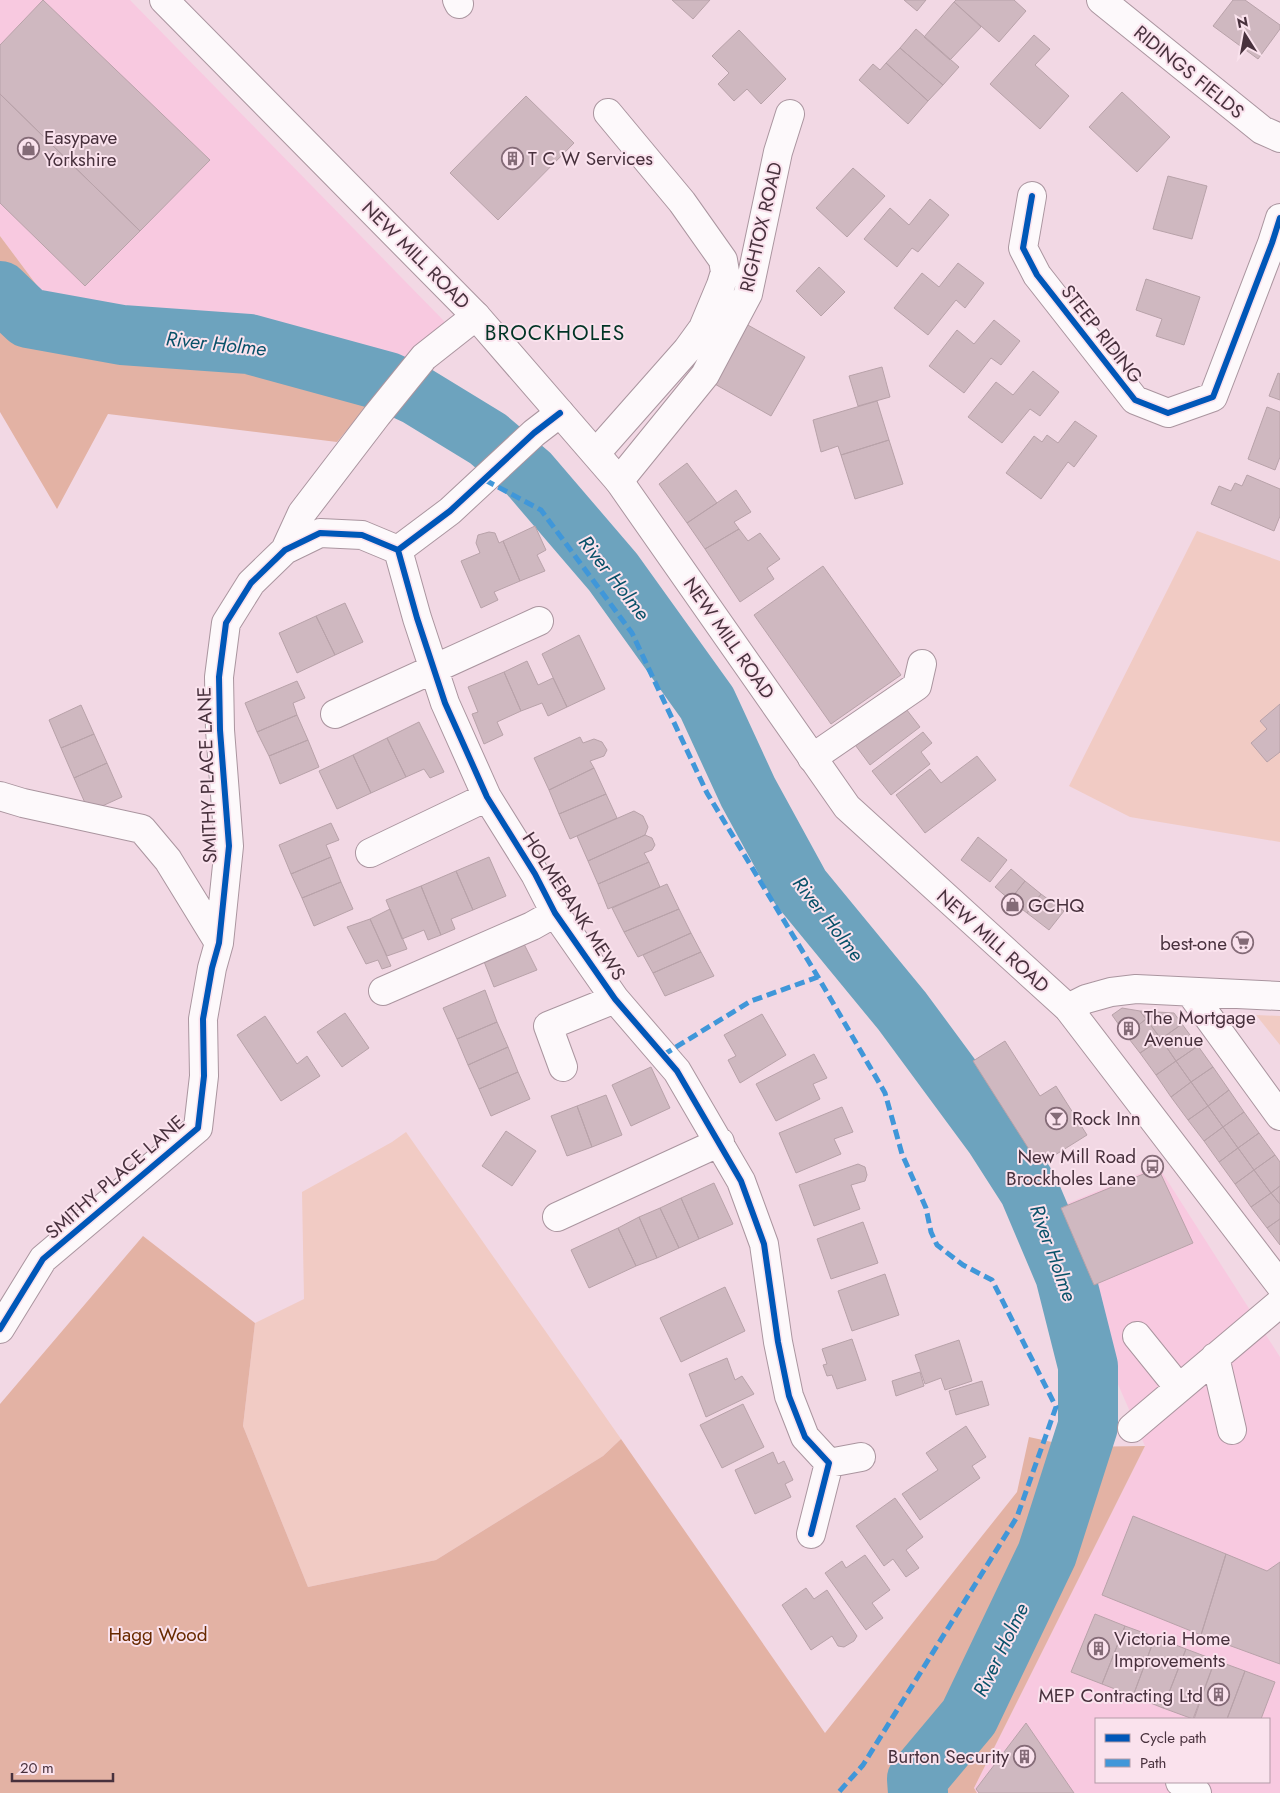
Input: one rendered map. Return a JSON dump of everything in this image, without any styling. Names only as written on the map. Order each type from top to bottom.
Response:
[{"type":"street","name":"RIDINGS FIELDS","points":[[1101,0],[1262,130],[1280,138]]},
{"type":"street","name":"NEW MILL ROAD","points":[[167,1],[476,316],[596,453],[619,481],[847,807],[1068,1008],[1280,1285]]},
{"type":"street","points":[[596,453],[687,350],[703,328],[722,285],[725,272],[723,260],[682,202],[608,113]]},
{"type":"street","name":"RIGHTOX ROAD","points":[[619,481],[705,375],[748,294],[778,152],[790,114]]},
{"type":"street","name":"STEEP RIDING","points":[[1032,196],[1023,248],[1037,275],[1135,400],[1168,413],[1213,397],[1278,235]]},
{"type":"street","points":[[285,550],[302,513],[424,357],[476,316]]},
{"type":"street","points":[[398,550],[450,511],[534,433],[560,413]]},
{"type":"street","name":"SMITHY PLACE LANE","points":[[0,1329],[43,1259],[198,1128],[204,1076],[203,1020],[212,968],[219,943],[229,846],[218,677],[226,623],[251,583],[285,550],[320,532],[362,535],[398,550]]},
{"type":"street","name":"HOLMEBANK MEWS","points":[[398,550],[417,618],[445,702],[487,797],[535,874],[556,913],[615,999],[677,1071],[741,1181],[764,1244],[778,1342],[789,1396],[805,1436],[829,1463]]},
{"type":"street","points":[[335,714],[539,621]]},
{"type":"street","points":[[812,758],[917,686],[922,664]]},
{"type":"street","points":[[0,796],[23,804],[142,829],[168,860],[219,943]]},
{"type":"street","points":[[370,853],[487,797]]},
{"type":"street","name":"HOLMEBANK MEWS","points":[[383,991],[532,926],[556,913]]},
{"type":"street","points":[[1068,1008],[1086,999],[1111,992],[1136,989],[1280,996]]},
{"type":"street","points":[[1190,992],[1280,1116]]},
{"type":"street","name":"HOLMEBANK MEWS","points":[[563,1067],[548,1026],[615,999]]},
{"type":"street","points":[[557,1217],[720,1142]]},
{"type":"street","points":[[1132,1428],[1280,1303]]},
{"type":"street","points":[[1138,1336],[1179,1388]]},
{"type":"street","points":[[1215,1357],[1232,1430]]},
{"type":"street","points":[[811,1534],[829,1463],[861,1456]]},
{"type":"street","points":[[1182,1783],[1198,1793]]},
{"type":"shaded area","points":[[0,0],[130,0],[446,323],[381,389],[50,303],[0,236]]},
{"type":"shaded area","points":[[1197,531],[1280,561],[1280,842],[1130,817],[1069,786]]},
{"type":"shaded area","points":[[1256,1015],[1280,1016],[1280,1045]]},
{"type":"shaded area","points":[[406,1132],[621,1439],[603,1456],[436,1560],[308,1587],[243,1426],[255,1323],[304,1299],[302,1192],[392,1142]]},
{"type":"shaded area","points":[[1158,1166],[1280,1357],[1280,1793],[977,1793],[974,1788],[1145,1446],[1117,1382],[1092,1292],[1059,1207]]},
{"type":"green space","points":[[0,236],[50,303],[381,389],[337,442],[108,414],[57,509],[0,412]]},
{"type":"green space","name":"Hagg Wood","points":[[143,1236],[255,1323],[243,1426],[308,1587],[436,1560],[603,1456],[621,1439],[825,1733],[1017,1492],[1029,1437],[1075,1447],[1145,1446],[974,1788],[977,1793],[0,1793],[0,1404]]},
{"type":"building","points":[[43,0],[210,160],[140,231],[0,94],[0,45]]},
{"type":"building","points":[[672,0],[710,0],[693,19]]},
{"type":"building","points":[[904,0],[926,0],[917,11]]},
{"type":"building","points":[[956,0],[1014,0],[1026,11],[999,42],[954,2]]},
{"type":"building","points":[[1233,0],[1245,0],[1280,25],[1280,29],[1258,59],[1213,26]]},
{"type":"building","points":[[954,2],[981,27],[950,60],[924,37]]},
{"type":"building","points":[[916,29],[959,67],[943,85],[900,48]]},
{"type":"building","points":[[739,30],[786,79],[761,104],[747,89],[734,101],[718,84],[729,73],[712,56]]},
{"type":"building","points":[[1034,35],[1050,49],[1035,65],[1069,96],[1040,129],[990,84]]},
{"type":"building","points":[[900,48],[943,85],[928,101],[886,63]]},
{"type":"building","points":[[886,63],[928,101],[908,124],[859,80],[873,64],[880,70]]},
{"type":"building","points":[[1122,92],[1170,137],[1137,172],[1089,127]]},
{"type":"building","name":"Easypave Yorkshire","points":[[0,94],[140,231],[85,286],[0,203]]},
{"type":"building","name":"T C W Services","points":[[526,96],[574,143],[498,220],[450,173]]},
{"type":"building","points":[[853,168],[885,196],[847,237],[816,208]]},
{"type":"building","points":[[1168,176],[1207,186],[1192,239],[1153,229]]},
{"type":"building","points":[[930,199],[949,215],[918,252],[912,248],[897,267],[864,239],[890,208],[909,225]]},
{"type":"building","points":[[958,263],[984,283],[965,308],[956,300],[928,335],[894,308],[922,273],[939,287]]},
{"type":"building","points":[[819,267],[845,292],[821,316],[796,291]]},
{"type":"building","points":[[1146,279],[1200,297],[1184,345],[1156,336],[1162,319],[1136,310]]},
{"type":"building","points":[[994,320],[1020,341],[1001,365],[991,358],[964,393],[929,366],[957,330],[974,344]]},
{"type":"building","points":[[746,324],[805,357],[771,416],[713,383]]},
{"type":"building","points":[[882,367],[890,397],[858,406],[849,376]]},
{"type":"building","points":[[1033,371],[1059,392],[1040,416],[1030,409],[1002,443],[968,417],[996,382],[1013,395]]},
{"type":"building","points":[[1278,373],[1280,374],[1280,400],[1269,396]]},
{"type":"building","points":[[877,401],[889,440],[841,455],[838,446],[821,452],[813,420]]},
{"type":"building","points":[[1267,407],[1280,412],[1280,457],[1275,470],[1248,459]]},
{"type":"building","points":[[1075,421],[1097,436],[1074,467],[1068,462],[1041,499],[1006,473],[1034,436],[1042,442],[1047,435],[1058,443]]},
{"type":"building","points":[[889,440],[903,484],[855,499],[841,455]]},
{"type":"building","points":[[687,463],[717,503],[687,523],[659,484]]},
{"type":"building","points":[[1247,475],[1280,489],[1280,516],[1274,531],[1211,504],[1219,486],[1231,491],[1235,483],[1242,486]]},
{"type":"building","points":[[736,490],[751,512],[734,522],[739,529],[705,549],[687,523]]},
{"type":"building","points":[[535,526],[546,550],[537,555],[545,571],[520,581],[503,541]]},
{"type":"building","points":[[739,529],[748,541],[760,533],[780,559],[767,568],[774,579],[740,602],[705,549]]},
{"type":"building","points":[[489,532],[495,533],[499,543],[503,541],[520,581],[494,592],[498,600],[481,608],[461,561],[480,553],[476,543],[478,535]]},
{"type":"building","points":[[823,566],[901,675],[831,724],[754,615]]},
{"type":"building","points":[[345,603],[363,642],[335,655],[316,616]]},
{"type":"building","points":[[316,616],[335,655],[297,673],[279,633]]},
{"type":"building","points":[[579,635],[605,689],[567,707],[542,654]]},
{"type":"building","points":[[527,661],[538,685],[553,678],[567,707],[548,716],[542,703],[521,711],[504,672]]},
{"type":"building","points":[[504,672],[521,711],[497,722],[503,735],[484,744],[472,714],[478,712],[468,687]]},
{"type":"building","points":[[297,681],[305,698],[293,703],[297,715],[257,732],[245,703]]},
{"type":"building","points":[[1280,704],[1280,752],[1267,762],[1251,743],[1267,729],[1260,721]]},
{"type":"building","points":[[81,705],[94,734],[61,748],[49,720]]},
{"type":"building","points":[[903,705],[920,727],[870,765],[853,742]]},
{"type":"building","points":[[297,715],[308,740],[269,756],[257,732]]},
{"type":"building","points":[[419,722],[444,772],[430,778],[424,769],[406,777],[387,738]]},
{"type":"building","points":[[923,732],[932,743],[921,752],[930,764],[891,795],[872,771]]},
{"type":"building","points":[[94,734],[107,763],[74,778],[61,748]]},
{"type":"building","points":[[580,737],[583,743],[594,739],[602,742],[607,750],[604,756],[590,761],[594,768],[549,790],[534,758]]},
{"type":"building","points":[[387,738],[406,777],[371,793],[353,755]]},
{"type":"building","points":[[308,740],[319,767],[280,784],[269,756]]},
{"type":"building","points":[[353,755],[371,793],[337,809],[319,771]]},
{"type":"building","points":[[977,756],[996,780],[925,833],[896,795],[930,769],[941,783]]},
{"type":"building","points":[[107,763],[122,797],[89,812],[74,778]]},
{"type":"building","points":[[594,768],[606,794],[559,814],[549,790]]},
{"type":"building","points":[[606,794],[617,818],[570,839],[559,814]]},
{"type":"building","points":[[634,811],[643,816],[648,827],[645,835],[588,861],[577,836]]},
{"type":"building","points":[[331,823],[339,840],[326,845],[331,857],[291,874],[279,845]]},
{"type":"building","points":[[645,835],[652,838],[655,845],[652,850],[644,853],[649,862],[598,884],[588,861]]},
{"type":"building","points":[[978,837],[1007,860],[990,882],[961,860]]},
{"type":"building","points":[[331,857],[341,882],[302,898],[291,874]]},
{"type":"building","points":[[489,857],[506,896],[473,910],[456,871]]},
{"type":"building","points":[[649,862],[660,887],[608,909],[598,884]]},
{"type":"building","points":[[1011,869],[1025,881],[1010,900],[995,887]]},
{"type":"building","points":[[456,871],[473,910],[451,919],[455,929],[441,935],[421,886]]},
{"type":"building","points":[[1025,881],[1041,894],[1027,913],[1010,900]]},
{"type":"building","points":[[341,882],[353,909],[314,926],[302,898]]},
{"type":"building","points":[[667,884],[679,909],[624,932],[612,908]]},
{"type":"building","points":[[421,886],[441,935],[428,940],[424,930],[402,939],[386,900]]},
{"type":"building","points":[[1041,894],[1064,911],[1049,930],[1027,913]]},
{"type":"building","points":[[390,909],[407,949],[387,956],[370,919]]},
{"type":"building","points":[[679,909],[691,933],[638,957],[624,932]]},
{"type":"building","points":[[370,919],[391,966],[382,969],[378,960],[366,964],[347,927]]},
{"type":"building","points":[[691,933],[701,952],[653,973],[643,955]]},
{"type":"building","points":[[523,942],[537,970],[494,987],[483,959]]},
{"type":"building","points":[[701,952],[714,976],[665,996],[653,973]]},
{"type":"building","points":[[485,990],[497,1022],[457,1039],[443,1008]]},
{"type":"building","name":"The Mortgage Avenue","points":[[1122,1008],[1140,1011],[1146,1019],[1126,1035],[1112,1015]]},
{"type":"building","points":[[1140,1011],[1174,1013],[1182,1024],[1161,1039]]},
{"type":"building","points":[[345,1013],[369,1048],[342,1067],[317,1032]]},
{"type":"building","points":[[762,1014],[786,1055],[740,1083],[728,1060],[736,1056],[724,1035]]},
{"type":"building","points":[[265,1016],[297,1064],[307,1056],[320,1076],[281,1101],[237,1035]]},
{"type":"building","points":[[1146,1019],[1161,1039],[1140,1053],[1126,1035]]},
{"type":"building","points":[[497,1022],[508,1047],[468,1065],[457,1039]]},
{"type":"building","points":[[1182,1024],[1198,1046],[1176,1061],[1161,1039]]},
{"type":"building","points":[[1161,1039],[1176,1061],[1156,1075],[1140,1053]]},
{"type":"building","points":[[1005,1041],[1040,1096],[1056,1086],[1087,1135],[1039,1165],[973,1061]]},
{"type":"building","points":[[1198,1046],[1213,1067],[1191,1082],[1176,1061]]},
{"type":"building","points":[[508,1047],[518,1072],[479,1089],[468,1065]]},
{"type":"building","points":[[814,1054],[827,1078],[813,1084],[820,1099],[776,1121],[756,1084]]},
{"type":"building","points":[[1176,1061],[1191,1082],[1171,1097],[1156,1075]]},
{"type":"building","points":[[651,1067],[670,1108],[631,1126],[612,1085]]},
{"type":"building","points":[[1213,1067],[1229,1090],[1208,1106],[1191,1082]]},
{"type":"building","points":[[518,1072],[530,1099],[491,1116],[479,1089]]},
{"type":"building","points":[[1191,1082],[1208,1106],[1188,1120],[1171,1097]]},
{"type":"building","points":[[1229,1090],[1244,1112],[1223,1127],[1208,1106]]},
{"type":"building","points":[[606,1095],[622,1135],[592,1147],[577,1106]]},
{"type":"building","points":[[577,1106],[592,1147],[567,1156],[551,1116]]},
{"type":"building","points":[[1208,1106],[1223,1127],[1204,1141],[1188,1120]]},
{"type":"building","points":[[842,1107],[853,1132],[834,1139],[841,1154],[796,1173],[779,1133]]},
{"type":"building","points":[[1244,1112],[1259,1133],[1238,1148],[1223,1127]]},
{"type":"building","points":[[1223,1127],[1238,1148],[1219,1162],[1204,1141]]},
{"type":"building","points":[[506,1131],[536,1151],[512,1186],[482,1166]]},
{"type":"building","points":[[1259,1133],[1275,1155],[1254,1170],[1238,1148]]},
{"type":"building","points":[[1238,1148],[1254,1170],[1235,1184],[1219,1162]]},
{"type":"building","points":[[1275,1155],[1280,1162],[1280,1186],[1271,1193],[1254,1170]]},
{"type":"building","points":[[858,1164],[865,1167],[867,1175],[865,1181],[851,1185],[860,1209],[814,1226],[799,1185]]},
{"type":"building","points":[[1158,1168],[1193,1243],[1094,1285],[1061,1208]]},
{"type":"building","points":[[1254,1170],[1271,1193],[1251,1207],[1235,1184]]},
{"type":"building","points":[[714,1183],[733,1224],[699,1239],[681,1198]]},
{"type":"building","points":[[1280,1186],[1280,1204],[1271,1193]]},
{"type":"building","points":[[1271,1193],[1280,1204],[1280,1219],[1267,1228],[1251,1207]]},
{"type":"building","points":[[681,1198],[699,1239],[679,1248],[660,1208]]},
{"type":"building","points":[[660,1208],[679,1248],[657,1258],[639,1217]]},
{"type":"building","points":[[639,1217],[657,1258],[636,1266],[618,1228]]},
{"type":"building","points":[[1280,1219],[1280,1245],[1267,1228]]},
{"type":"building","points":[[863,1222],[878,1263],[831,1279],[817,1239]]},
{"type":"building","points":[[618,1228],[636,1266],[589,1288],[571,1250]]},
{"type":"building","points":[[885,1274],[899,1315],[852,1331],[838,1291]]},
{"type":"building","points":[[725,1287],[745,1331],[681,1362],[660,1318]]},
{"type":"building","points":[[852,1339],[866,1380],[837,1389],[832,1375],[827,1376],[823,1365],[827,1364],[822,1349]]},
{"type":"building","points":[[959,1340],[972,1381],[945,1390],[941,1378],[925,1384],[915,1355]]},
{"type":"building","points":[[727,1358],[735,1380],[742,1376],[754,1394],[706,1417],[689,1374]]},
{"type":"building","points":[[920,1372],[924,1386],[896,1396],[892,1381]]},
{"type":"building","points":[[982,1381],[989,1405],[956,1415],[949,1391]]},
{"type":"building","points":[[743,1404],[764,1447],[722,1468],[700,1425]]},
{"type":"building","points":[[966,1426],[986,1457],[972,1466],[980,1478],[920,1520],[902,1494],[938,1470],[926,1453]]},
{"type":"building","points":[[773,1452],[778,1464],[784,1461],[793,1480],[785,1484],[791,1497],[755,1514],[735,1470]]},
{"type":"building","points":[[895,1498],[923,1537],[906,1550],[919,1568],[906,1577],[893,1559],[884,1566],[856,1526]]},
{"type":"building","points":[[1133,1516],[1226,1554],[1201,1635],[1102,1595]]},
{"type":"building","points":[[1226,1554],[1267,1571],[1280,1562],[1280,1664],[1201,1635]]},
{"type":"building","points":[[865,1555],[890,1590],[872,1603],[883,1618],[866,1630],[825,1573],[842,1561],[846,1568]]},
{"type":"building","points":[[806,1588],[814,1599],[827,1590],[857,1636],[854,1641],[844,1647],[838,1646],[832,1636],[811,1650],[782,1605]]},
{"type":"building","name":"Victoria Home Improvements","points":[[1095,1614],[1125,1626],[1102,1684],[1071,1672]]},
{"type":"building","points":[[1125,1626],[1155,1637],[1133,1696],[1102,1684]]},
{"type":"building","points":[[1155,1637],[1186,1649],[1163,1708],[1133,1696]]},
{"type":"building","points":[[1186,1649],[1215,1660],[1193,1718],[1163,1708]]},
{"type":"building","name":"MEP Contracting Ltd","points":[[1215,1660],[1245,1671],[1227,1718],[1194,1718]]},
{"type":"building","points":[[1245,1671],[1275,1682],[1261,1718],[1227,1718]]},
{"type":"building","name":"Burton Security","points":[[1026,1723],[1074,1793],[979,1793],[976,1789]]},
{"type":"waterway","name":"River Holme","points":[[0,291],[28,318],[122,335],[249,344],[388,382],[416,395],[488,439],[529,474],[613,572],[707,703],[748,792],[800,887],[902,1011],[995,1137],[1029,1190],[1065,1275],[1088,1366],[1088,1426],[1047,1554],[969,1717],[917,1779],[918,1793]]},
{"type":"marked path","points":[[485,480],[541,510],[632,633],[707,793],[818,977],[885,1093],[902,1154],[926,1208],[931,1232],[937,1245],[963,1265],[992,1280],[1056,1407],[1017,1517],[863,1765],[838,1793]]},
{"type":"marked path","points":[[663,1055],[751,1001],[818,977]]},
{"type":"cycle path","points":[[1032,196],[1023,248],[1037,275],[1135,400],[1168,413],[1213,397],[1280,218]]},
{"type":"cycle path","points":[[0,1329],[43,1259],[198,1128],[204,1076],[203,1019],[212,968],[219,943],[229,846],[220,730],[219,677],[226,623],[251,583],[285,550],[320,533],[362,535],[398,550],[450,511],[534,433],[560,413]]},
{"type":"cycle path","points":[[398,550],[417,618],[445,703],[487,797],[535,874],[555,913],[615,999],[677,1071],[741,1181],[764,1244],[778,1342],[789,1396],[805,1437],[829,1463],[811,1534]]},
{"type":"place","name":"Easypave Yorkshire","points":[[28,148]]},
{"type":"place","name":"T C W Services","points":[[512,158]]},
{"type":"place","name":"GCHQ","points":[[1012,905]]},
{"type":"place","name":"best-one","points":[[1243,943]]},
{"type":"place","name":"The Mortgage Avenue","points":[[1128,1028]]},
{"type":"place","name":"Rock Inn","points":[[1056,1118]]},
{"type":"place","name":"New Mill Road Brockholes Lane","points":[[1152,1167]]},
{"type":"place","name":"Victoria Home Improvements","points":[[1098,1649]]},
{"type":"place","name":"MEP Contracting Ltd","points":[[1219,1695]]},
{"type":"place","name":"Burton Security","points":[[1025,1756]]},
{"type":"district","name":"BROCKHOLES","points":[[555,333]]}]
